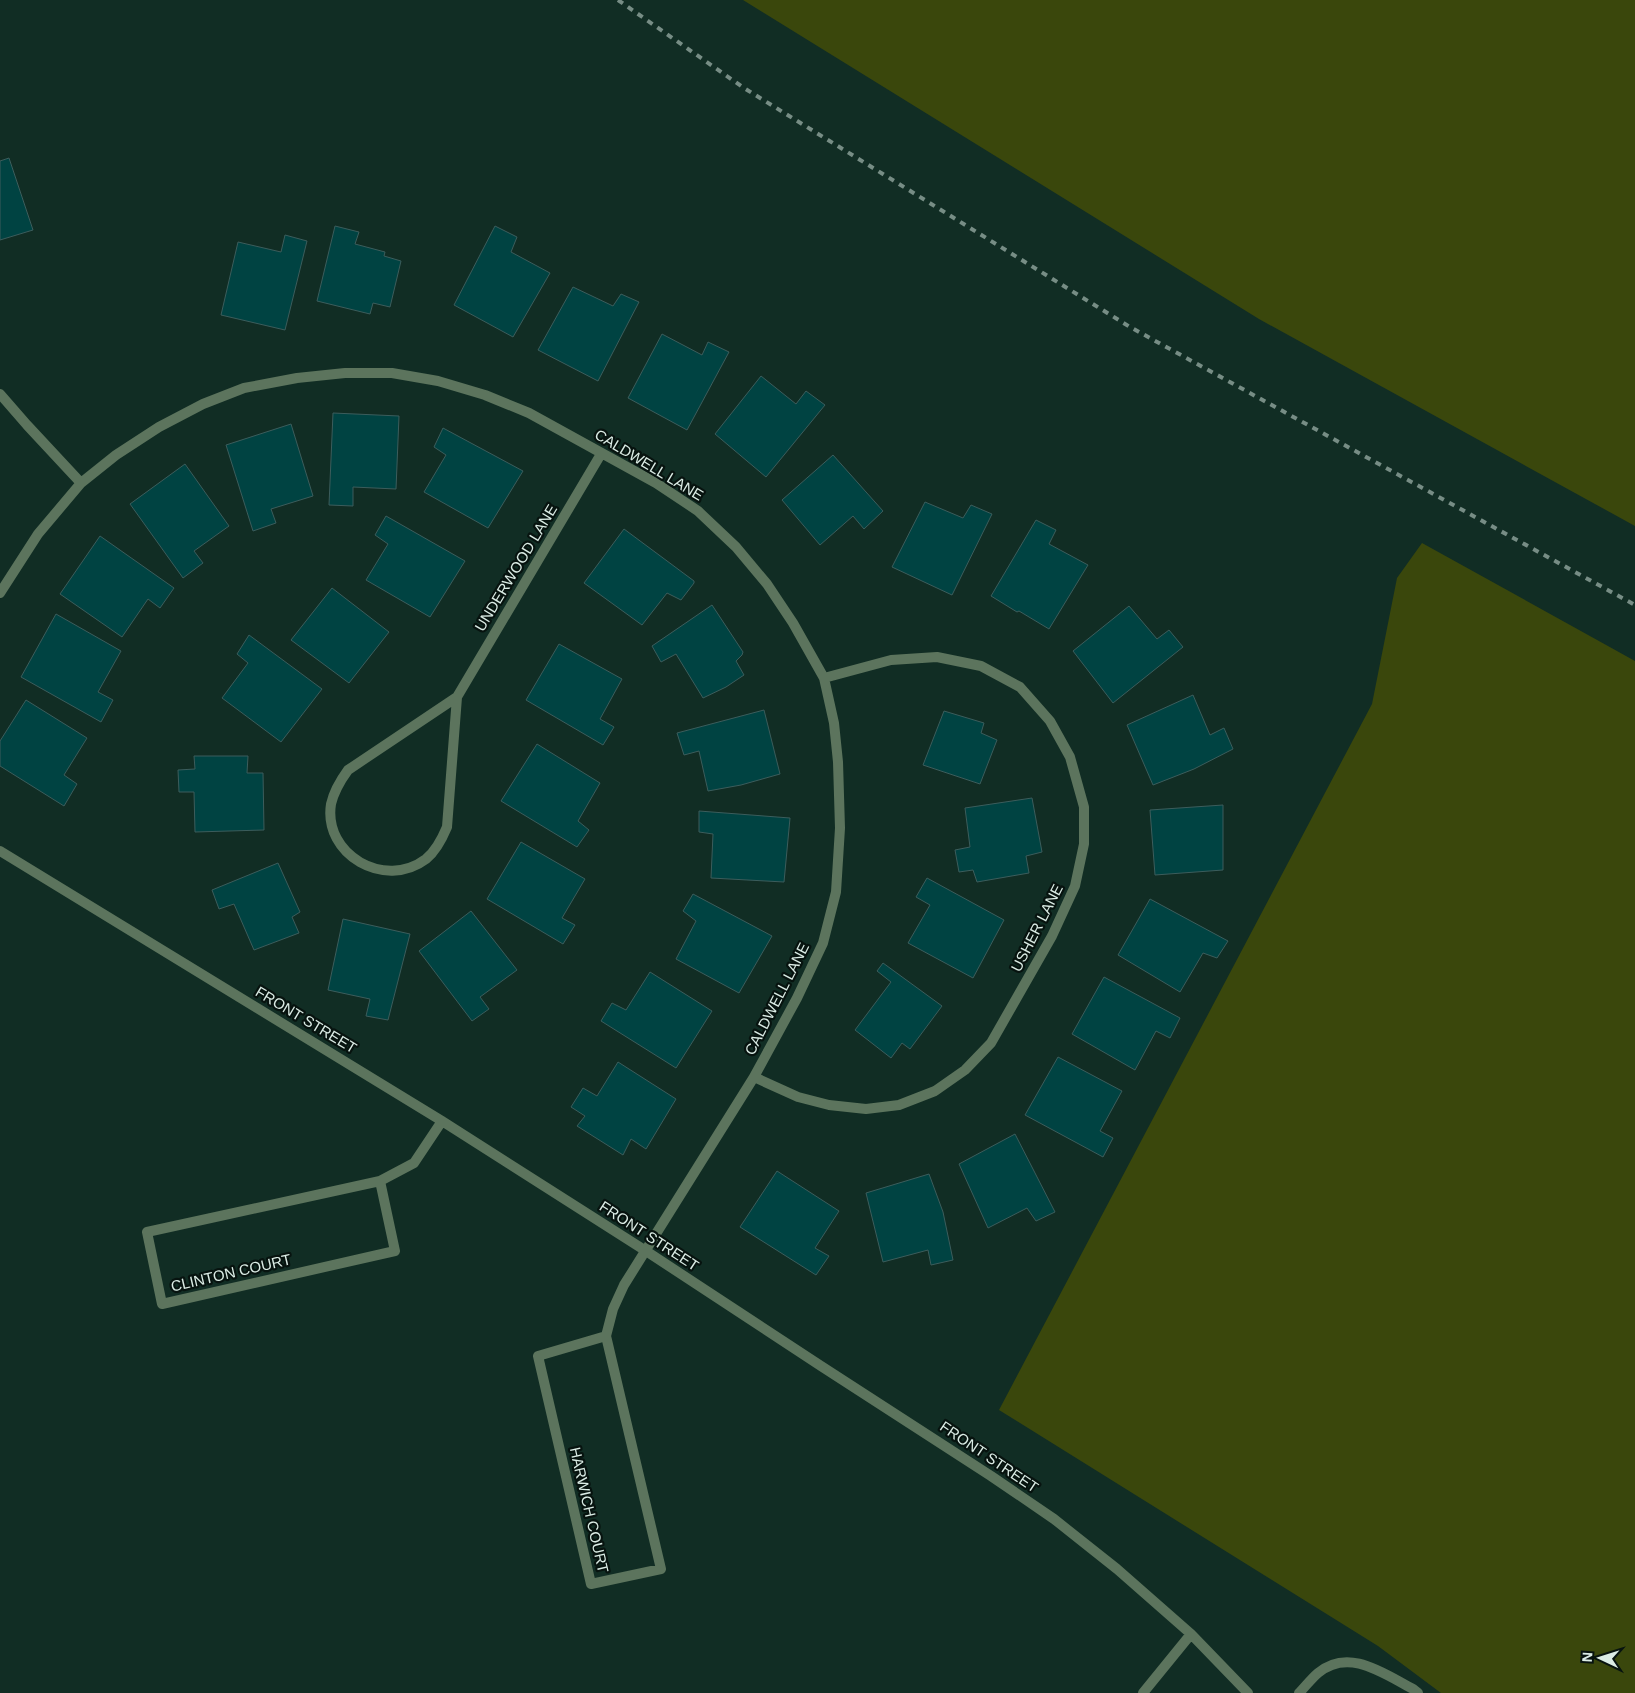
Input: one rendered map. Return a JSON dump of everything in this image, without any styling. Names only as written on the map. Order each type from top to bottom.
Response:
[{"type":"street","name":"CALDWELL LANE","points":[[0,593],[38,534],[81,483],[116,455],[159,427],[203,404],[244,388],[297,378],[345,373],[392,374],[429,379],[485,395],[529,413],[656,483],[698,511],[736,547],[768,584],[794,623],[824,678],[834,723],[838,762],[840,828],[836,892],[823,943],[797,998],[754,1076],[646,1251]]},
{"type":"street","points":[[0,394],[26,425],[81,483]]},
{"type":"street","name":"UNDERWOOD LANE","points":[[457,697],[447,827],[439,845],[426,859],[410,868],[391,871],[371,868],[353,859],[340,844],[332,826],[331,806],[336,786],[348,770],[457,697],[601,454]]},
{"type":"street","name":"USHER LANE","points":[[754,1076],[798,1097],[829,1105],[866,1109],[899,1105],[936,1091],[964,1070],[991,1043],[1056,928],[1075,886],[1084,844],[1084,807],[1070,758],[1050,721],[1020,687],[981,666],[936,657],[891,660],[824,678]]},
{"type":"street","name":"FRONT STREET","points":[[0,851],[442,1121],[973,1464],[1054,1519],[1117,1569],[1191,1634],[1248,1693]]},
{"type":"street","name":"CLINTON COURT","points":[[380,1181],[395,1251],[162,1304],[147,1232],[380,1181],[414,1163],[442,1121]]},
{"type":"street","name":"HARWICH COURT","points":[[606,1336],[538,1356],[591,1584],[661,1569],[606,1336],[613,1309],[624,1285],[646,1251]]},
{"type":"street","points":[[1143,1693],[1191,1634]]},
{"type":"street","points":[[1299,1693],[1318,1672],[1341,1661],[1366,1664],[1418,1693]]},
{"type":"green space","points":[[743,0],[1635,0],[1635,526],[1259,319]]},
{"type":"green space","points":[[1422,543],[1635,661],[1635,1693],[1441,1693],[1378,1646],[999,1410],[1372,704],[1397,578]]},
{"type":"building","points":[[9,158],[33,230],[0,240],[0,161]]},
{"type":"building","points":[[335,226],[359,232],[355,244],[385,252],[384,256],[401,261],[390,307],[373,303],[370,314],[317,301]]},
{"type":"building","points":[[495,226],[517,237],[511,252],[550,273],[513,337],[454,305]]},
{"type":"building","points":[[285,235],[307,241],[285,330],[221,315],[238,242],[281,252]]},
{"type":"building","points":[[573,287],[613,306],[621,294],[639,302],[598,381],[538,350]]},
{"type":"building","points":[[662,334],[702,355],[708,342],[729,352],[687,430],[628,398]]},
{"type":"building","points":[[761,376],[796,404],[806,391],[825,405],[766,477],[715,434]]},
{"type":"building","points":[[333,413],[399,416],[396,489],[353,487],[353,506],[329,505]]},
{"type":"building","points":[[291,424],[313,496],[271,509],[276,523],[253,531],[226,445]]},
{"type":"building","points":[[443,428],[523,471],[488,528],[424,492],[446,455],[434,447]]},
{"type":"building","points":[[833,455],[883,511],[864,529],[853,516],[820,545],[782,500]]},
{"type":"building","points":[[185,464],[229,526],[194,551],[203,563],[183,578],[130,504]]},
{"type":"building","points":[[925,502],[963,518],[971,505],[992,514],[952,595],[892,567]]},
{"type":"building","points":[[386,516],[465,561],[430,617],[366,580],[388,544],[375,535]]},
{"type":"building","points":[[1036,520],[1056,530],[1049,544],[1088,565],[1049,629],[991,596]]},
{"type":"building","points":[[624,529],[694,581],[681,600],[667,593],[642,625],[584,583]]},
{"type":"building","points":[[100,536],[174,588],[160,608],[148,599],[122,637],[60,594]]},
{"type":"building","points":[[332,588],[389,632],[349,683],[291,640]]},
{"type":"building","points":[[712,605],[743,652],[736,661],[744,675],[726,687],[703,698],[676,654],[661,662],[652,646]]},
{"type":"building","points":[[1129,606],[1157,639],[1169,630],[1183,647],[1113,703],[1073,651]]},
{"type":"building","points":[[56,614],[121,651],[98,692],[113,700],[101,722],[21,677]]},
{"type":"building","points":[[249,635],[322,689],[281,742],[222,698],[248,663],[237,654]]},
{"type":"building","points":[[559,644],[622,679],[600,719],[614,727],[603,745],[526,700]]},
{"type":"building","points":[[1193,695],[1210,735],[1224,728],[1233,749],[1194,769],[1153,785],[1127,725]]},
{"type":"building","points":[[26,700],[87,738],[64,775],[77,784],[64,806],[0,766],[0,741]]},
{"type":"building","points":[[764,710],[780,774],[741,785],[708,791],[699,751],[684,755],[677,733]]},
{"type":"building","points":[[944,711],[984,723],[981,733],[997,740],[980,784],[923,765]]},
{"type":"building","points":[[537,744],[600,783],[578,821],[589,830],[577,847],[501,801]]},
{"type":"building","points":[[194,756],[248,756],[247,773],[263,773],[264,830],[195,832],[194,792],[179,792],[178,770],[195,769]]},
{"type":"building","points":[[1032,798],[1042,852],[1026,856],[1029,873],[977,882],[973,870],[959,872],[955,850],[970,847],[965,808]]},
{"type":"building","points":[[1223,805],[1223,870],[1155,875],[1150,810]]},
{"type":"building","points":[[699,811],[790,818],[784,882],[711,878],[713,834],[699,832]]},
{"type":"building","points":[[521,842],[585,879],[562,918],[575,925],[563,944],[487,899]]},
{"type":"building","points":[[278,863],[300,912],[292,917],[299,933],[254,950],[234,904],[219,909],[212,890]]},
{"type":"building","points":[[927,878],[1004,920],[973,978],[908,943],[930,905],[916,897]]},
{"type":"building","points":[[693,894],[772,936],[739,993],[676,959],[696,921],[683,911]]},
{"type":"building","points":[[1150,899],[1228,941],[1217,958],[1203,953],[1180,992],[1118,955]]},
{"type":"building","points":[[471,911],[517,970],[480,997],[489,1009],[472,1021],[419,951]]},
{"type":"building","points":[[343,919],[410,934],[388,1020],[366,1016],[370,999],[328,990]]},
{"type":"building","points":[[883,963],[942,1006],[910,1049],[902,1043],[891,1058],[855,1030],[891,982],[877,971]]},
{"type":"building","points":[[650,972],[712,1011],[676,1068],[601,1021],[612,1003],[626,1010]]},
{"type":"building","points":[[1104,977],[1180,1018],[1170,1038],[1156,1031],[1135,1070],[1072,1034]]},
{"type":"building","points":[[1058,1057],[1122,1091],[1100,1131],[1113,1138],[1103,1157],[1025,1115]]},
{"type":"building","points":[[618,1062],[676,1099],[646,1149],[631,1139],[623,1155],[577,1126],[585,1116],[571,1107],[583,1088],[597,1096]]},
{"type":"building","points":[[1015,1134],[1055,1212],[1036,1221],[1027,1208],[988,1228],[959,1164]]},
{"type":"building","points":[[777,1171],[839,1211],[815,1248],[829,1256],[816,1275],[740,1227]]},
{"type":"building","points":[[929,1174],[943,1212],[953,1260],[931,1265],[928,1250],[883,1262],[866,1193]]},
{"type":"railway","points":[[618,0],[744,88],[1130,327],[1635,605]]}]
